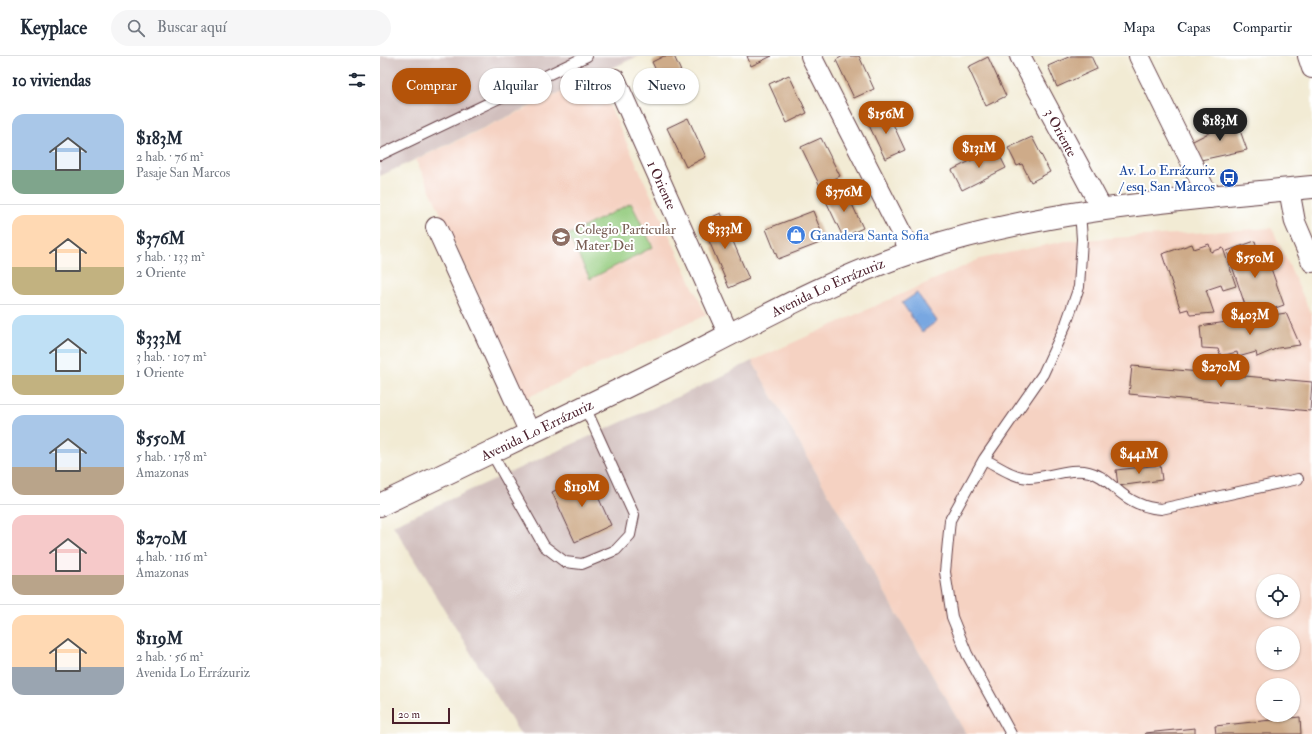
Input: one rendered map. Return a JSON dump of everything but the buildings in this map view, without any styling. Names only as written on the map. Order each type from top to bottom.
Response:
[{"type":"main road","name":"Avenida Lo Errázuriz","points":[[380,505],[585,407],[851,276],[911,252],[1012,224],[1080,212],[1312,187]]},
{"type":"street","points":[[811,56],[911,252]]},
{"type":"street","name":"3 Oriente","points":[[1020,56],[1102,209]]},
{"type":"street","points":[[1139,56],[1209,198]]},
{"type":"street","points":[[1308,56],[1312,68]]},
{"type":"street","name":"1 Oriente","points":[[625,101],[729,335]]},
{"type":"street","points":[[1289,189],[1295,222],[1312,262]]},
{"type":"street","points":[[436,227],[530,433]]},
{"type":"lane","points":[[380,155],[587,56]]},
{"type":"lane","points":[[1010,734],[967,654],[952,617],[945,572],[950,520],[984,459],[1043,374],[1066,324],[1079,287],[1082,239],[1080,212]]},
{"type":"lane","points":[[491,452],[544,546],[565,562],[582,564],[616,550],[630,535],[634,516],[585,407]]},
{"type":"lane","points":[[984,459],[1014,475],[1029,478],[1061,473],[1088,472],[1102,477],[1132,500],[1148,508],[1161,509],[1298,479]]},
{"type":"shaded area","points":[[380,56],[638,56],[612,68],[560,68],[560,92],[552,96],[552,68],[479,68],[479,104],[535,104],[380,176]]},
{"type":"shaded area","name":"Colegio Particular Mater Dei","points":[[560,93],[560,104],[609,104],[706,315],[526,398],[416,160],[536,104],[552,104],[552,97]]},
{"type":"shaded area","points":[[1272,228],[1312,316],[1312,734],[966,734],[752,361],[980,259],[1065,241]]},
{"type":"shaded area","points":[[752,361],[966,734],[520,734],[393,525],[697,388]]},
{"type":"green space","points":[[631,203],[653,247],[590,279],[568,235]]},
{"type":"water","points":[[917,293],[937,321],[922,332],[902,303]]},
{"type":"place","name":"Av. Lo Errázuriz / esq. San Marcos","points":[[1229,178]]},
{"type":"place","name":"Ganadera Santa Sofia","points":[[796,235]]},
{"type":"place","name":"Colegio Particular Mater Dei","points":[[561,237]]}]
